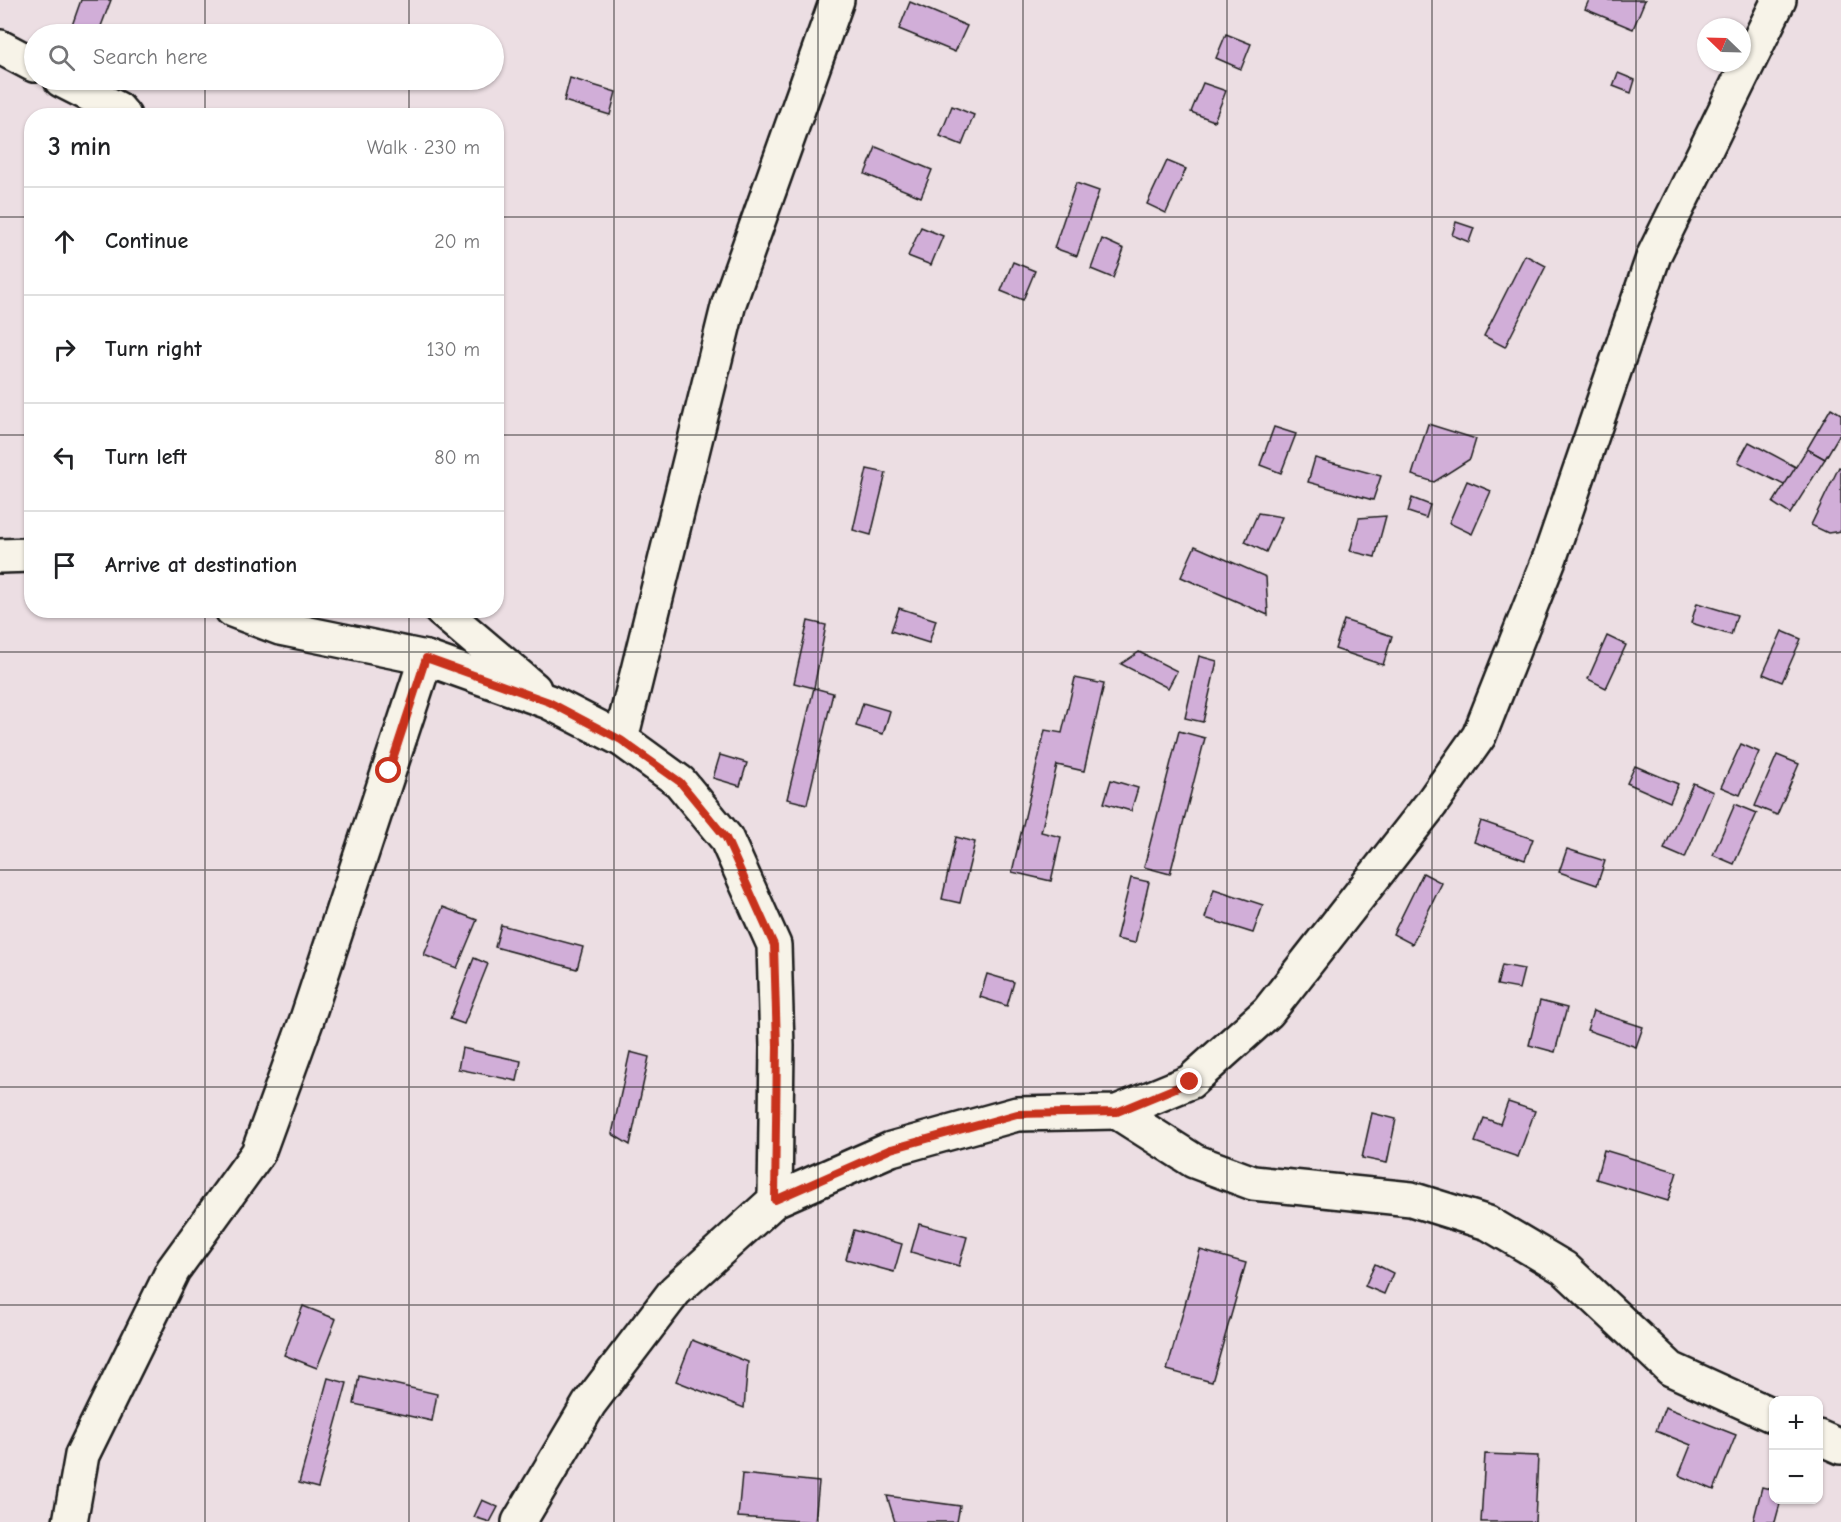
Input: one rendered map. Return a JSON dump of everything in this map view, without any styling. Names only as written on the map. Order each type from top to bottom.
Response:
[{"type":"street","points":[[621,740],[729,303],[837,0]]},
{"type":"street","points":[[519,1522],[589,1404],[675,1291],[775,1200],[891,1149],[1017,1114],[1117,1112],[1190,1082],[1268,1012],[1431,804],[1479,736],[1550,557],[1654,255],[1779,0]]},
{"type":"street","points":[[0,47],[24,60]]},
{"type":"street","points":[[81,90],[116,108]]},
{"type":"street","points":[[0,556],[24,555]]},
{"type":"street","points":[[253,618],[280,628],[426,658],[549,702],[621,740],[680,782],[726,838],[774,945],[777,1046],[775,1200]]},
{"type":"street","points":[[450,618],[549,702]]},
{"type":"street","points":[[70,1522],[82,1455],[173,1270],[258,1153],[307,1019],[426,658]]},
{"type":"street","points":[[1117,1112],[1194,1161],[1253,1183],[1411,1199],[1488,1223],[1564,1268],[1671,1369],[1769,1414]]},
{"type":"street","points":[[1823,1439],[1841,1447]]},
{"type":"building","points":[[81,0],[111,0],[102,24],[73,24]]},
{"type":"building","points":[[1589,0],[1645,0],[1633,29],[1585,9]]},
{"type":"building","points":[[910,2],[967,26],[955,52],[899,29]]},
{"type":"building","points":[[1226,34],[1251,44],[1241,69],[1216,58]]},
{"type":"building","points":[[1618,73],[1635,80],[1631,93],[1613,86]]},
{"type":"building","points":[[570,78],[616,92],[610,115],[564,101]]},
{"type":"building","points":[[1203,83],[1226,91],[1214,121],[1191,112]]},
{"type":"building","points":[[952,106],[974,115],[962,145],[940,136]]},
{"type":"building","points":[[876,147],[932,170],[921,197],[865,174]]},
{"type":"building","points":[[1167,161],[1186,169],[1166,213],[1147,204]]},
{"type":"building","points":[[1076,183],[1099,191],[1077,256],[1054,248]]},
{"type":"building","points":[[1456,222],[1474,228],[1469,242],[1452,235]]},
{"type":"building","points":[[921,227],[943,236],[931,265],[908,256]]},
{"type":"building","points":[[1102,239],[1124,249],[1113,278],[1091,269]]},
{"type":"building","points":[[1525,255],[1546,266],[1505,347],[1484,336]]},
{"type":"building","points":[[1013,262],[1035,271],[1023,300],[1001,291]]},
{"type":"building","points":[[1831,408],[1841,414],[1841,432],[1825,459],[1807,449]]},
{"type":"building","points":[[1428,424],[1476,439],[1470,459],[1434,482],[1412,475]]},
{"type":"building","points":[[1274,427],[1296,434],[1281,473],[1260,465]]},
{"type":"building","points":[[1749,442],[1796,467],[1786,486],[1738,462]]},
{"type":"building","points":[[1807,449],[1825,459],[1790,514],[1773,503]]},
{"type":"building","points":[[1315,458],[1381,476],[1373,500],[1308,482]]},
{"type":"building","points":[[1839,467],[1841,468],[1841,531],[1828,533],[1811,525]]},
{"type":"building","points":[[867,469],[886,473],[871,535],[853,530]]},
{"type":"building","points":[[1467,481],[1491,491],[1472,534],[1449,523]]},
{"type":"building","points":[[1412,498],[1430,505],[1426,518],[1408,512]]},
{"type":"building","points":[[1258,513],[1282,517],[1266,552],[1245,542]]},
{"type":"building","points":[[1386,516],[1375,557],[1350,551],[1359,518]]},
{"type":"building","points":[[1195,546],[1266,577],[1268,615],[1181,577]]},
{"type":"building","points":[[1697,603],[1737,615],[1731,635],[1691,623]]},
{"type":"building","points":[[899,608],[936,620],[929,643],[891,631]]},
{"type":"building","points":[[1344,620],[1392,636],[1383,665],[1335,649]]},
{"type":"building","points":[[808,621],[826,625],[814,688],[794,683]]},
{"type":"building","points":[[1782,631],[1801,639],[1782,682],[1763,674]]},
{"type":"building","points":[[1607,636],[1626,645],[1606,688],[1588,679]]},
{"type":"building","points":[[1139,652],[1177,671],[1168,688],[1121,664]]},
{"type":"building","points":[[1199,656],[1217,661],[1203,722],[1185,718]]},
{"type":"building","points":[[1075,678],[1104,684],[1084,771],[1057,765],[1041,832],[1061,837],[1051,881],[1012,872],[1045,730],[1062,733]]},
{"type":"building","points":[[814,688],[833,693],[807,804],[787,799]]},
{"type":"building","points":[[863,703],[890,711],[883,734],[856,726]]},
{"type":"building","points":[[1179,731],[1205,738],[1170,874],[1144,867]]},
{"type":"building","points":[[1741,744],[1759,752],[1740,795],[1721,787]]},
{"type":"building","points":[[720,755],[747,763],[740,786],[713,778]]},
{"type":"building","points":[[1777,755],[1799,764],[1777,815],[1755,806]]},
{"type":"building","points":[[1635,766],[1678,784],[1670,802],[1627,783]]},
{"type":"building","points":[[1111,780],[1138,788],[1131,811],[1104,803]]},
{"type":"building","points":[[1693,783],[1713,792],[1685,858],[1664,849]]},
{"type":"building","points":[[1735,804],[1757,813],[1734,864],[1713,855]]},
{"type":"building","points":[[1481,821],[1533,839],[1525,860],[1474,842]]},
{"type":"building","points":[[956,837],[975,842],[960,903],[942,899]]},
{"type":"building","points":[[1567,849],[1605,861],[1597,885],[1559,872]]},
{"type":"building","points":[[1423,873],[1442,883],[1412,944],[1393,934]]},
{"type":"building","points":[[1131,878],[1149,882],[1135,943],[1116,939]]},
{"type":"building","points":[[1214,889],[1263,905],[1253,933],[1205,918]]},
{"type":"building","points":[[443,907],[477,920],[457,968],[424,955]]},
{"type":"building","points":[[501,925],[583,947],[577,969],[495,947]]},
{"type":"building","points":[[474,958],[488,964],[464,1024],[450,1019]]},
{"type":"building","points":[[1502,965],[1524,969],[1519,989],[1497,985]]},
{"type":"building","points":[[987,974],[1014,982],[1007,1006],[980,997]]},
{"type":"building","points":[[1540,1001],[1567,1008],[1555,1052],[1529,1045]]},
{"type":"building","points":[[1593,1011],[1643,1027],[1636,1047],[1587,1030]]},
{"type":"building","points":[[462,1048],[521,1061],[517,1081],[458,1069]]},
{"type":"building","points":[[630,1052],[649,1057],[630,1145],[612,1134]]},
{"type":"building","points":[[1508,1102],[1535,1111],[1518,1157],[1475,1142],[1484,1118],[1500,1124]]},
{"type":"building","points":[[1372,1113],[1396,1119],[1387,1163],[1362,1158]]},
{"type":"building","points":[[1604,1150],[1677,1172],[1668,1201],[1596,1179]]},
{"type":"building","points":[[919,1224],[967,1237],[959,1266],[911,1252]]},
{"type":"building","points":[[854,1230],[902,1244],[894,1272],[846,1259]]},
{"type":"building","points":[[1200,1250],[1246,1263],[1212,1382],[1167,1370]]},
{"type":"building","points":[[1375,1264],[1393,1273],[1384,1294],[1365,1286]]},
{"type":"building","points":[[303,1306],[336,1319],[317,1368],[284,1355]]},
{"type":"building","points":[[692,1340],[748,1362],[744,1408],[676,1381]]},
{"type":"building","points":[[359,1376],[437,1394],[432,1421],[354,1404]]},
{"type":"building","points":[[328,1378],[347,1383],[318,1488],[299,1483]]},
{"type":"building","points":[[1665,1407],[1736,1435],[1714,1490],[1679,1475],[1691,1445],[1656,1431]]},
{"type":"building","points":[[1485,1454],[1538,1456],[1535,1522],[1481,1522]]},
{"type":"building","points":[[742,1474],[819,1482],[815,1522],[738,1517]]},
{"type":"building","points":[[1762,1487],[1769,1489],[1769,1504],[1780,1504],[1775,1522],[1753,1522]]},
{"type":"building","points":[[887,1496],[960,1506],[957,1522],[895,1522]]},
{"type":"building","points":[[482,1500],[498,1507],[490,1522],[474,1517]]},
{"type":"route","points":[[389,771],[426,658],[549,702],[621,740],[680,782],[726,838],[774,945],[777,1046],[775,1200],[891,1149],[1017,1114],[1117,1112],[1190,1082]]}]
